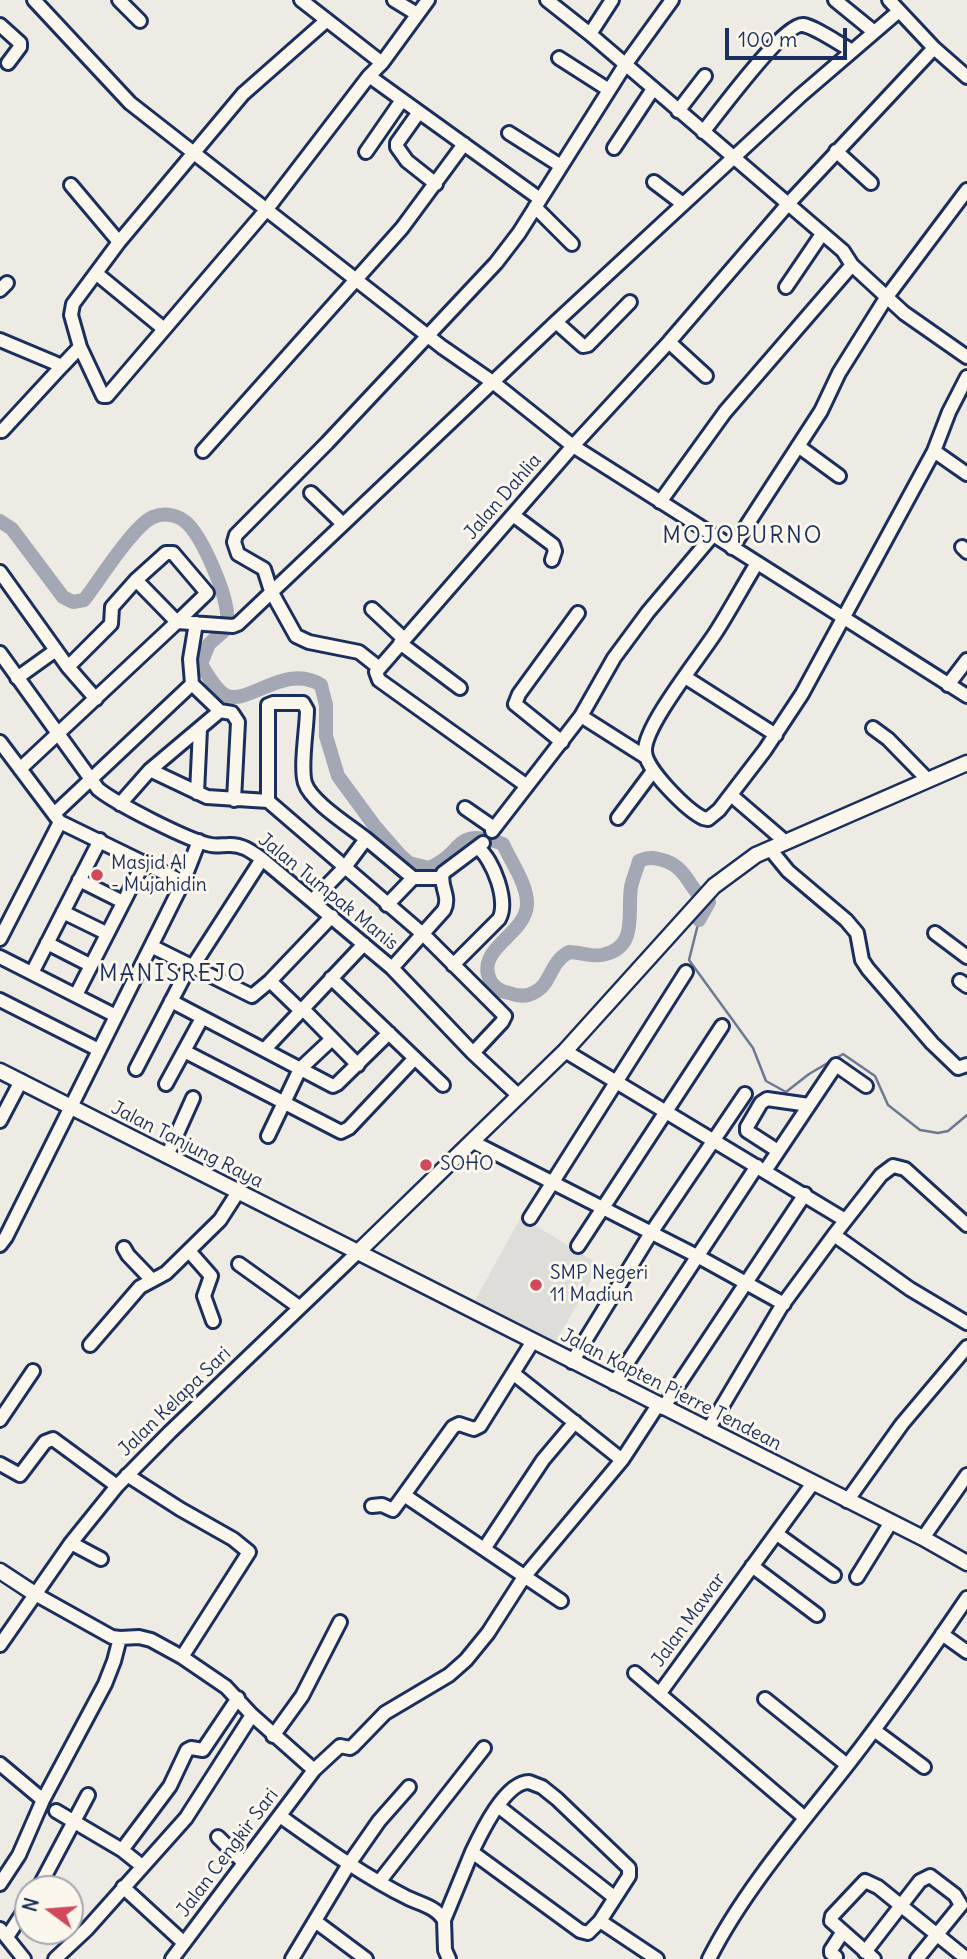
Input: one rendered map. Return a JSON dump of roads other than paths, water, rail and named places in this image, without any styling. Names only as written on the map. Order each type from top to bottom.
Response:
[{"type":"main road","points":[[358,1252],[565,1051],[714,886],[737,867],[770,849],[967,763]]},
{"type":"main road","name":"Jalan Tanjung Raya","points":[[0,1071],[358,1252]]},
{"type":"main road","name":"Jalan Kapten Pierre Tendean","points":[[358,1252],[923,1538],[967,1563]]},
{"type":"main road","points":[[0,1571],[35,1594]]},
{"type":"street","points":[[34,0],[117,91],[573,446],[967,696]]},
{"type":"street","points":[[119,0],[140,21]]},
{"type":"street","points":[[301,0],[382,63]]},
{"type":"street","points":[[394,0],[417,14]]},
{"type":"street","points":[[327,20],[253,84],[120,242],[78,297],[71,310],[80,346],[103,396],[107,396],[267,209],[428,0]]},
{"type":"street","points":[[590,34],[612,0]]},
{"type":"street","points":[[527,786],[379,680],[376,676],[378,667],[359,652],[309,642],[296,636],[271,591],[264,569],[238,554],[234,542],[236,535],[496,263],[538,203],[625,65],[672,0]]},
{"type":"street","points":[[835,0],[873,31]]},
{"type":"street","points":[[889,0],[934,48],[967,76]]},
{"type":"street","points":[[554,3],[847,255],[852,265],[886,298],[918,324],[967,357]]},
{"type":"street","points":[[136,580],[177,622],[235,626],[683,204],[851,50],[899,11]]},
{"type":"street","points":[[0,25],[20,43],[8,63]]},
{"type":"street","points":[[703,132],[759,61],[795,26],[805,25],[851,50]]},
{"type":"street","name":"Jalan Dahlia","points":[[378,667],[573,446],[669,342],[788,204],[934,48]]},
{"type":"street","points":[[559,58],[609,90]]},
{"type":"street","points":[[369,76],[464,144],[538,203],[572,244]]},
{"type":"street","points":[[678,111],[705,76]]},
{"type":"street","points":[[614,148],[653,89]]},
{"type":"street","points":[[366,152],[402,100]]},
{"type":"street","points":[[419,111],[397,142],[397,147],[407,161],[436,184]]},
{"type":"street","points":[[509,133],[561,166]]},
{"type":"street","points":[[203,451],[402,228],[464,144]]},
{"type":"street","points":[[836,151],[871,183]]},
{"type":"street","points":[[654,182],[683,204]]},
{"type":"street","points":[[71,185],[120,242]]},
{"type":"street","points":[[732,548],[821,411],[839,373],[886,298],[967,190]]},
{"type":"street","points":[[786,287],[822,234]]},
{"type":"street","points":[[660,502],[725,412],[852,265]]},
{"type":"street","points":[[97,274],[164,329]]},
{"type":"street","points":[[556,322],[580,344],[588,345],[629,302]]},
{"type":"street","points":[[0,340],[62,366]]},
{"type":"street","points":[[669,342],[706,376]]},
{"type":"street","points":[[2,431],[80,346]]},
{"type":"street","points":[[757,563],[723,621],[654,725],[645,746],[645,756],[653,771],[703,818],[713,816],[731,795],[802,695],[934,451],[949,412],[967,377]]},
{"type":"street","points":[[797,446],[839,476]]},
{"type":"street","points":[[934,451],[967,474]]},
{"type":"street","points":[[311,494],[343,524]]},
{"type":"street","points":[[513,515],[553,545],[555,551],[552,560]]},
{"type":"street","points":[[466,808],[493,830],[581,716],[614,658],[648,612],[713,535]]},
{"type":"street","points":[[20,769],[207,593],[173,553],[166,553],[136,580],[112,607],[109,626],[68,667]]},
{"type":"street","points":[[0,572],[68,667],[96,699]]},
{"type":"street","points":[[372,609],[402,641],[460,688]]},
{"type":"street","points":[[562,742],[515,704],[519,694],[578,613]]},
{"type":"street","points":[[196,623],[190,659],[192,684],[220,711],[232,713],[238,722],[234,800]]},
{"type":"street","points":[[17,678],[56,650]]},
{"type":"street","name":"Jalan Tumpak Manis","points":[[0,653],[91,780],[107,796],[200,841],[212,845],[237,845],[262,859],[392,968],[473,1053],[519,1096]]},
{"type":"street","points":[[948,685],[967,660]]},
{"type":"street","points":[[685,677],[776,735]]},
{"type":"street","points":[[0,939],[57,818],[91,780],[192,684]]},
{"type":"street","points":[[268,801],[268,705],[303,703],[307,710],[304,772],[306,785],[318,801],[413,878],[441,878]]},
{"type":"street","points":[[120,804],[150,770],[220,711]]},
{"type":"street","points":[[581,716],[645,756]]},
{"type":"street","points":[[197,793],[200,729]]},
{"type":"street","points":[[873,729],[888,739],[928,780]]},
{"type":"street","points":[[0,742],[57,818],[183,882]]},
{"type":"street","points":[[150,770],[208,797],[268,801],[424,935],[505,1017],[473,1053]]},
{"type":"street","points":[[618,818],[653,771]]},
{"type":"street","points":[[731,795],[781,838]]},
{"type":"street","points":[[313,901],[345,867],[365,838]]},
{"type":"street","points":[[32,973],[100,840]]},
{"type":"street","points":[[0,1245],[183,882],[200,841]]},
{"type":"street","points":[[392,968],[447,906],[446,891],[441,878],[443,873],[481,846],[490,861],[503,911],[499,919],[453,965]]},
{"type":"street","points":[[770,849],[788,871],[858,933],[862,960],[867,970],[932,1043],[958,1068],[967,1065]]},
{"type":"street","points":[[136,1069],[191,966],[262,859]]},
{"type":"street","points":[[76,995],[144,862]]},
{"type":"street","points":[[387,905],[413,878]]},
{"type":"street","points":[[79,880],[122,902]]},
{"type":"street","points":[[63,912],[106,933]]},
{"type":"street","points":[[151,946],[250,996],[270,981],[332,916]]},
{"type":"street","points":[[935,933],[967,957]]},
{"type":"street","points":[[47,943],[90,965]]},
{"type":"street","points":[[265,1049],[364,944]]},
{"type":"street","points":[[0,957],[116,1016]]},
{"type":"street","points":[[530,1218],[686,972]]},
{"type":"street","points":[[331,978],[443,1085]]},
{"type":"street","points":[[270,981],[358,1065]]},
{"type":"street","points":[[0,1000],[99,1050]]},
{"type":"street","points":[[171,1001],[333,1086],[389,1033]]},
{"type":"street","points":[[166,1084],[202,1018]]},
{"type":"street","points":[[578,1246],[722,1026]]},
{"type":"street","points":[[268,1136],[300,1069],[332,1039]]},
{"type":"street","points":[[184,1051],[341,1132],[349,1128],[415,1058]]},
{"type":"street","points":[[565,1051],[715,1139],[845,1220]]},
{"type":"street","points":[[614,1383],[761,1168],[778,1151],[836,1066],[866,1086]]},
{"type":"street","points":[[0,1121],[21,1081]]},
{"type":"street","points":[[572,1362],[652,1233],[745,1094]]},
{"type":"street","points":[[167,1156],[193,1098]]},
{"type":"street","points":[[778,1151],[747,1131],[761,1103],[771,1099],[809,1105]]},
{"type":"street","points":[[472,1142],[699,1257],[784,1304]]},
{"type":"street","points":[[708,1430],[784,1304],[885,1170],[898,1166],[905,1169],[967,1225]]},
{"type":"street","points":[[90,1345],[139,1287],[166,1273],[220,1220],[238,1192]]},
{"type":"street","name":"Jalan Cengkir Sari","points":[[172,1959],[314,1770],[340,1746],[353,1746],[385,1713],[443,1678],[466,1660],[488,1633],[524,1577],[622,1460],[747,1283],[805,1194]]},
{"type":"street","points":[[834,1235],[910,1289],[967,1323]]},
{"type":"street","points":[[124,1248],[151,1279]]},
{"type":"street","points":[[189,1251],[211,1276],[204,1296],[213,1321]]},
{"type":"street","name":"Jalan Kelapa Sari","points":[[0,1645],[71,1543],[127,1475],[358,1252]]},
{"type":"street","points":[[239,1264],[299,1307]]},
{"type":"street","points":[[372,1506],[382,1504],[393,1510],[453,1427],[459,1424],[474,1429],[480,1426],[533,1341]]},
{"type":"street","points":[[847,1501],[902,1424],[967,1347]]},
{"type":"street","points":[[0,1420],[33,1371]]},
{"type":"street","points":[[514,1374],[622,1460]]},
{"type":"street","points":[[484,1549],[543,1460],[575,1422]]},
{"type":"street","points":[[0,1464],[20,1475],[45,1442],[53,1439],[117,1486]]},
{"type":"street","points":[[127,1475],[233,1539],[249,1552],[182,1657]]},
{"type":"street","points":[[923,1538],[967,1475]]},
{"type":"street","name":"Jalan Mawar","points":[[805,1818],[660,1693],[813,1483]]},
{"type":"street","points":[[404,1495],[561,1601]]},
{"type":"street","points":[[858,1577],[891,1522]]},
{"type":"street","points":[[777,1534],[834,1575]]},
{"type":"street","points":[[71,1543],[101,1559]]},
{"type":"street","points":[[752,1566],[817,1615]]},
{"type":"street","points":[[35,1594],[112,1637],[151,1640],[182,1657],[239,1698],[252,1715],[314,1770]]},
{"type":"street","points":[[709,1959],[734,1915],[874,1730],[967,1598]]},
{"type":"street","points":[[273,1735],[302,1696],[340,1622]]},
{"type":"street","points":[[942,1634],[967,1652]]},
{"type":"street","points":[[0,1884],[19,1855],[43,1800],[104,1684],[120,1638]]},
{"type":"street","points":[[635,1673],[660,1693]]},
{"type":"street","points":[[122,1850],[170,1786],[187,1750],[202,1749],[239,1698]]},
{"type":"street","points":[[765,1699],[848,1765]]},
{"type":"street","points":[[55,1959],[88,1929],[186,1818],[252,1715]]},
{"type":"street","points":[[874,1730],[924,1767]]},
{"type":"street","points":[[379,1882],[484,1748]]},
{"type":"street","points":[[0,1764],[43,1800]]},
{"type":"street","points":[[449,1959],[445,1950],[444,1920],[472,1852],[498,1806],[512,1790],[524,1782],[535,1784],[547,1791],[629,1868],[629,1876],[600,1921],[588,1933],[580,1931],[472,1852]]},
{"type":"street","points":[[292,1959],[349,1864],[379,1821],[408,1787]]},
{"type":"street","points":[[46,1875],[88,1795]]},
{"type":"street","points":[[498,1806],[614,1897]]},
{"type":"street","points":[[56,1811],[122,1850],[142,1866]]},
{"type":"street","points":[[280,1816],[349,1864],[433,1909],[444,1920]]},
{"type":"street","points":[[218,1837],[243,1862]]},
{"type":"street","points":[[917,1959],[937,1935],[961,1905],[955,1895],[928,1876],[920,1881],[900,1905],[869,1955],[831,1923],[831,1919],[865,1881],[878,1887],[900,1905],[937,1935],[967,1959]]},
{"type":"street","points":[[123,1887],[184,1943]]},
{"type":"street","points":[[315,1921],[366,1959]]},
{"type":"street","points":[[600,1921],[643,1956],[657,1959]]},
{"type":"street","points":[[4,1933],[24,1959]]},
{"type":"street","points":[[836,1957],[831,1950],[842,1933]]},
{"type":"waterway","points":[[0,521],[12,529],[63,597],[73,602],[84,600],[126,542],[145,522],[158,515],[172,515],[188,524],[207,554],[225,604],[226,629],[209,644],[201,664],[218,689],[225,695],[234,697],[294,679],[307,679],[321,685],[326,705],[326,736],[338,776],[374,825],[409,863],[429,868],[467,840],[475,838],[503,844],[527,897],[524,916],[489,960],[487,970],[491,982],[503,992],[532,994],[545,984],[558,962],[569,952],[602,955],[622,945],[629,928],[631,887],[639,861],[643,859],[662,860],[680,870],[697,893],[709,902],[699,920]]},
{"type":"waterway","points":[[699,920],[689,960],[753,1048],[766,1081],[786,1092],[809,1074],[843,1054],[875,1076],[888,1105],[920,1130],[938,1133],[948,1131],[967,1115]]},
{"type":"place","name":"Masjid Al - Mujahidin","points":[[97,875]]},
{"type":"place","name":"SOHO","points":[[426,1165]]},
{"type":"place","name":"SMP Negeri 11 Madiun","points":[[536,1285]]},
{"type":"district","name":"MOJOPURNO","points":[[743,536]]},
{"type":"district","name":"MANISREJO","points":[[173,974]]}]
